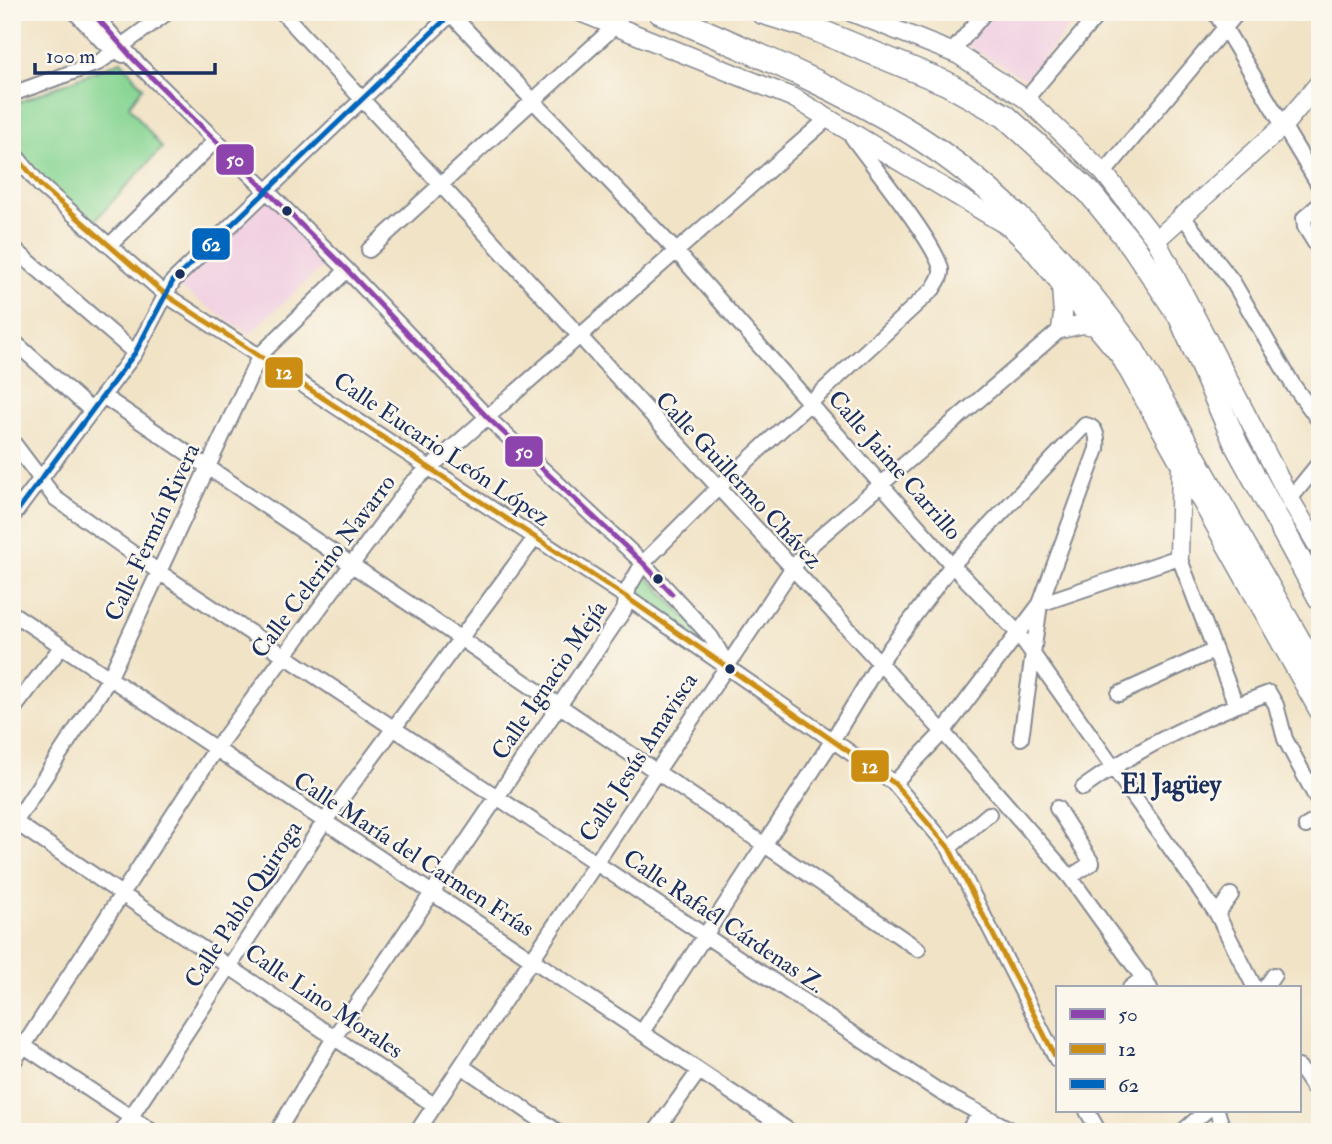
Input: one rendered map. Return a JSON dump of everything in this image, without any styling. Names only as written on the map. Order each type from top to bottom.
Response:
[{"type":"highway","points":[[646,12],[670,16],[860,103],[907,130],[948,158],[1051,247],[1097,301],[1132,349],[1320,678]]},
{"type":"highway","points":[[762,12],[795,19],[946,83],[1004,116],[1089,192],[1133,246],[1184,324],[1212,352]]},
{"type":"highway","points":[[1167,264],[1184,324],[1237,446],[1320,598]]},
{"type":"street","points":[[75,12],[135,61],[269,191],[488,418],[643,563],[711,637],[728,666]]},
{"type":"street","points":[[93,12],[119,48]]},
{"type":"street","points":[[12,94],[97,63],[168,12]]},
{"type":"street","name":"Calle Guillermo Chávez","points":[[282,12],[790,570],[943,732],[1070,877],[1147,983]]},
{"type":"street","points":[[580,12],[613,28],[794,98],[826,120],[1011,228],[1120,356],[1320,713]]},
{"type":"street","points":[[851,12],[952,52],[1026,99],[1104,173],[1156,240],[1212,352],[1320,550]]},
{"type":"street","points":[[952,52],[985,12]]},
{"type":"street","points":[[1026,99],[1100,12]]},
{"type":"street","points":[[1215,12],[1320,187]]},
{"type":"street","points":[[1104,173],[1238,12]]},
{"type":"street","points":[[12,517],[135,353],[173,281],[363,102],[451,13]]},
{"type":"street","name":"Calle Jaime Carrillo","points":[[451,13],[676,251],[953,565],[1018,633],[1217,914],[1254,986]]},
{"type":"street","points":[[369,250],[613,28]]},
{"type":"street","points":[[1156,240],[1181,214],[1283,126],[1320,82]]},
{"type":"street","name":"Calle Celerino Navarro","points":[[12,1064],[18,1042],[123,893],[215,750],[411,484],[826,120]]},
{"type":"street","name":"Calle Ignacio Mejía","points":[[277,1132],[335,1036],[624,610],[626,597],[643,563],[717,489],[933,289],[941,275],[940,266],[925,239],[849,133]]},
{"type":"street","points":[[110,245],[215,140]]},
{"type":"street","name":"Calle Eucario León López","points":[[12,151],[40,185],[166,295],[626,597],[894,783],[949,848],[1055,1051]]},
{"type":"street","points":[[1320,204],[1304,218],[1305,227],[1320,251]]},
{"type":"street","points":[[1181,214],[1233,282],[1293,385],[1320,422]]},
{"type":"street","points":[[12,247],[135,353]]},
{"type":"street","name":"Calle Fermín Rivera","points":[[13,823],[110,679],[260,355],[347,270]]},
{"type":"street","points":[[1061,286],[1061,329],[1083,324],[1095,326]]},
{"type":"street","name":"Calle Jesús Amavisca","points":[[417,1132],[463,1067],[790,570],[812,544],[1061,329]]},
{"type":"street","points":[[12,340],[92,411]]},
{"type":"street","points":[[103,396],[918,948]]},
{"type":"street","points":[[642,1032],[832,741],[879,663],[953,565],[1079,429],[1085,425],[1091,426],[1098,439],[1097,449],[1040,604],[1021,738]]},
{"type":"street","name":"Calle Rafaél Cárdenas Z.","points":[[12,441],[55,498],[159,572],[940,1092],[1015,1132]]},
{"type":"street","points":[[1290,499],[1320,463]]},
{"type":"street","points":[[1181,465],[1179,557],[1236,705]]},
{"type":"street","name":"Calle Pablo Quiroga","points":[[121,1132],[324,822],[535,538]]},
{"type":"street","points":[[894,783],[943,732],[1040,604],[1179,557]]},
{"type":"street","name":"Calle María del Carmen Frías","points":[[12,613],[791,1132]]},
{"type":"street","points":[[12,710],[61,646]]},
{"type":"street","points":[[1119,694],[1214,650]]},
{"type":"street","points":[[1083,788],[1112,767],[1236,705],[1269,693],[1276,705],[1286,739],[1320,805]]},
{"type":"street","points":[[1057,808],[1092,863],[1070,877]]},
{"type":"street","points":[[949,848],[989,814]]},
{"type":"street","points":[[1306,826],[1320,818]]},
{"type":"street","name":"Calle Lino Morales","points":[[13,823],[123,893],[434,1105]]},
{"type":"street","points":[[1217,914],[1231,895]]},
{"type":"street","points":[[1266,986],[1274,975]]},
{"type":"street","points":[[18,1042],[153,1132]]},
{"type":"street","points":[[463,1067],[558,1132]]},
{"type":"street","points":[[1300,1069],[1320,1098]]},
{"type":"street","points":[[655,1132],[699,1071]]},
{"type":"street","points":[[1088,1112],[1099,1132]]},
{"type":"street","points":[[1182,1132],[1205,1112]]},
{"type":"street","points":[[1217,1112],[1224,1132]]},
{"type":"street","points":[[967,1132],[980,1114]]},
{"type":"shaded area","points":[[990,12],[1081,12],[1026,79],[964,44]]},
{"type":"shaded area","points":[[269,198],[330,260],[249,334],[177,286]]},
{"type":"green space","points":[[121,61],[143,87],[129,106],[162,148],[85,231],[12,155],[12,105]]},
{"type":"green space","points":[[646,575],[705,637],[706,647],[641,602],[639,589]]},
{"type":"transit line","name":"50","points":[[92,12],[135,61],[347,270],[488,418],[643,563],[672,594]]},
{"type":"transit line","name":"62","points":[[15,514],[135,353],[173,281],[453,12]]},
{"type":"transit line","name":"12","points":[[12,151],[40,185],[166,295],[626,597],[894,783],[949,848],[1056,1058]]},
{"type":"district","name":"El Jagüey","points":[[1171,784]]}]
